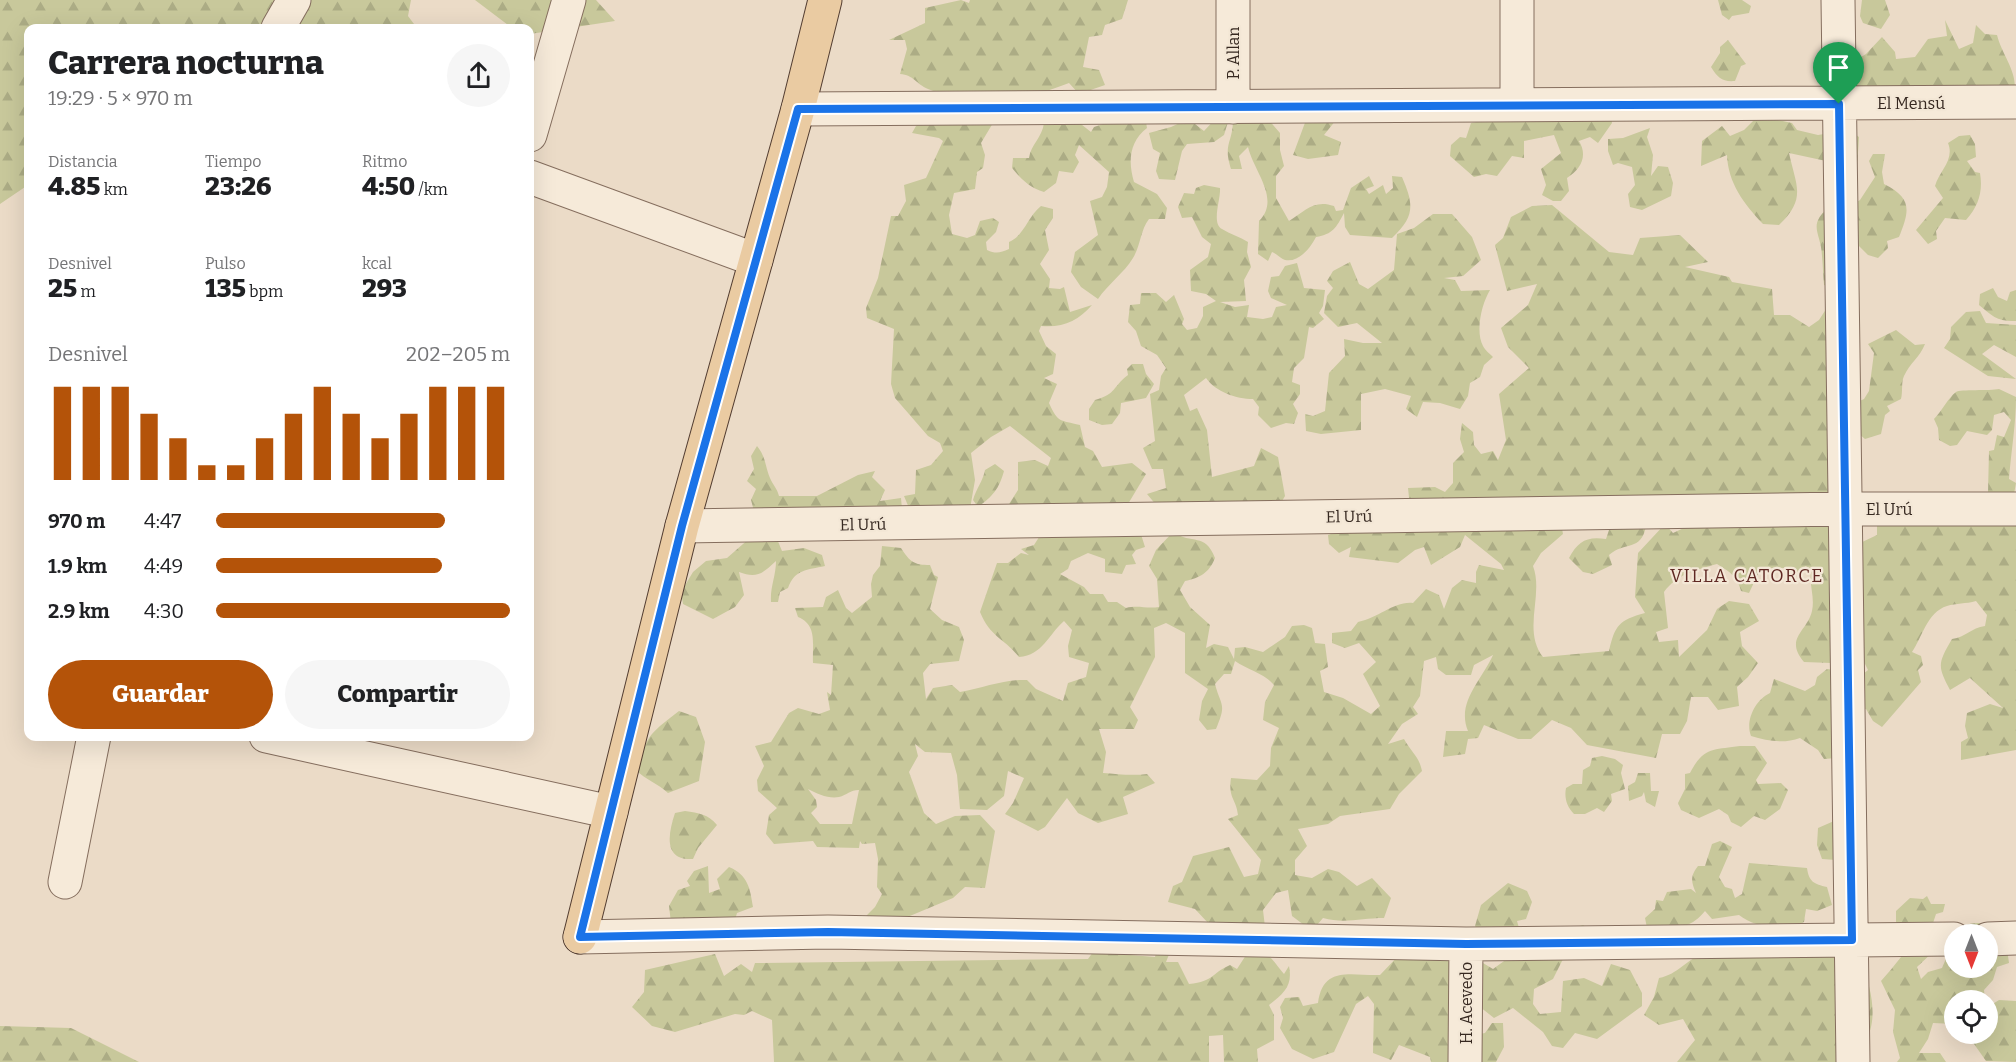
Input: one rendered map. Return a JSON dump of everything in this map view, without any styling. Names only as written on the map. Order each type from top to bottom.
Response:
[{"type":"main road","points":[[580,937],[682,526],[798,109],[825,0]]},
{"type":"street","points":[[280,24],[294,0]]},
{"type":"street","points":[[534,121],[568,0]]},
{"type":"street","name":"P. Allan","points":[[1233,0],[1233,107]]},
{"type":"street","points":[[1516,105],[1517,0]]},
{"type":"street","points":[[1838,0],[1853,1062]]},
{"type":"street","name":"El Mensú","points":[[798,109],[2016,102]]},
{"type":"street","points":[[534,178],[756,260]]},
{"type":"street","name":"El Urú","points":[[682,526],[1845,509],[2016,509]]},
{"type":"street","points":[[65,882],[93,741]]},
{"type":"street","points":[[289,741],[611,812]]},
{"type":"street","points":[[580,937],[828,932],[1466,944],[1944,939]]},
{"type":"street","points":[[1998,939],[2016,938]]},
{"type":"street","name":"H. Acevedo","points":[[1465,1062],[1466,944]]},
{"type":"green space","points":[[0,0],[411,0],[408,16],[414,24],[24,24],[24,188],[0,204]]},
{"type":"green space","points":[[475,0],[596,0],[615,21],[534,33],[534,24],[507,24]]},
{"type":"green space","points":[[961,0],[969,3],[970,0],[1128,0],[1122,19],[1105,25],[1102,35],[1089,37],[1083,67],[1099,70],[1105,85],[1079,94],[1069,83],[1036,94],[980,99],[962,98],[928,89],[909,76],[900,74],[907,49],[905,40],[889,40],[925,23],[925,8]]},
{"type":"green space","points":[[1718,0],[1742,0],[1751,6],[1749,13],[1732,16],[1729,20],[1722,15]]},
{"type":"green space","points":[[1862,0],[1885,0],[1890,15],[1881,29],[1863,23],[1860,16]]},
{"type":"green space","points":[[1945,20],[1959,49],[1973,43],[1976,25],[1985,34],[1997,35],[2013,75],[2015,90],[2000,85],[1987,85],[1980,96],[1850,89],[1851,63],[1866,54],[1882,37],[1895,52],[1896,59],[1915,57],[1928,39],[1947,36]]},
{"type":"green space","points":[[1728,40],[1746,64],[1741,66],[1735,81],[1721,78],[1711,67],[1720,53],[1720,47]]},
{"type":"green space","points":[[1197,115],[1195,124],[1204,131],[1218,116],[1228,122],[1224,135],[1214,142],[1187,144],[1182,151],[1175,180],[1159,179],[1156,171],[1160,153],[1153,149],[1149,133],[1171,127]]},
{"type":"green space","points":[[1561,115],[1611,115],[1612,123],[1598,143],[1590,137],[1579,141],[1583,152],[1582,162],[1567,178],[1569,191],[1561,201],[1553,201],[1542,195],[1546,185],[1541,169],[1561,153],[1554,135],[1524,141],[1524,158],[1512,156],[1497,176],[1486,174],[1474,177],[1450,156],[1451,145],[1460,137],[1466,138],[1471,123],[1498,118],[1555,122]]},
{"type":"green space","points":[[1145,116],[1147,128],[1133,146],[1132,175],[1134,182],[1157,194],[1167,208],[1165,219],[1149,219],[1133,258],[1098,299],[1081,287],[1071,272],[1075,252],[1098,235],[1090,201],[1102,197],[1107,187],[1109,172],[1079,145],[1075,155],[1079,162],[1073,173],[1059,171],[1056,183],[1044,192],[1030,186],[1019,176],[1012,168],[1013,158],[1029,158],[1044,123],[1072,117],[1091,132],[1094,127],[1103,124],[1106,120]]},
{"type":"green space","points":[[1758,116],[1792,123],[1797,130],[1818,135],[1849,130],[1859,137],[1857,168],[1850,206],[1860,200],[1875,177],[1869,161],[1873,154],[1885,154],[1882,172],[1884,184],[1900,194],[1906,206],[1903,228],[1899,237],[1887,241],[1888,248],[1878,258],[1868,255],[1855,242],[1834,288],[1824,285],[1817,229],[1819,218],[1831,205],[1826,161],[1789,153],[1796,183],[1796,199],[1788,216],[1779,225],[1763,224],[1744,201],[1730,175],[1727,155],[1701,166],[1702,141],[1722,126],[1730,136],[1744,130]]},
{"type":"green space","points":[[1266,117],[1280,133],[1280,150],[1284,166],[1276,176],[1276,198],[1289,221],[1315,205],[1327,204],[1334,206],[1336,211],[1343,210],[1351,188],[1369,176],[1374,186],[1366,189],[1369,194],[1383,185],[1386,194],[1393,188],[1392,176],[1402,177],[1409,195],[1410,210],[1400,230],[1392,238],[1350,235],[1345,227],[1344,213],[1333,230],[1316,237],[1300,257],[1285,260],[1272,252],[1268,261],[1258,254],[1259,221],[1265,213],[1267,195],[1248,147],[1239,156],[1242,169],[1231,169],[1228,149],[1233,122]]},
{"type":"green space","points":[[1306,120],[1336,120],[1324,135],[1341,142],[1338,155],[1308,159],[1293,155]]},
{"type":"green space","points":[[922,122],[993,123],[981,143],[985,155],[983,168],[977,172],[975,189],[954,193],[949,215],[952,234],[967,238],[975,235],[980,221],[993,218],[999,222],[996,232],[986,242],[987,250],[1000,252],[1009,249],[1009,242],[1022,231],[1041,206],[1053,209],[1053,218],[1045,230],[1049,250],[1040,264],[1050,279],[1049,288],[1064,287],[1070,312],[1092,305],[1070,322],[1056,326],[1041,326],[1039,331],[1046,346],[1056,354],[1053,374],[1044,378],[1057,384],[1049,403],[1060,420],[1080,425],[1085,447],[1093,451],[1102,467],[1132,463],[1146,474],[1119,519],[1138,525],[1145,547],[1136,550],[1132,555],[1136,564],[1126,565],[1122,574],[1105,572],[1105,559],[1088,553],[1071,561],[1068,569],[1060,574],[1084,587],[1090,594],[1103,594],[1108,602],[1117,602],[1126,608],[1159,607],[1157,579],[1149,566],[1156,550],[1173,532],[1202,542],[1211,550],[1215,558],[1213,563],[1200,576],[1185,581],[1180,590],[1190,607],[1210,625],[1206,648],[1214,644],[1228,647],[1234,659],[1235,648],[1245,647],[1263,652],[1285,637],[1292,626],[1304,625],[1312,628],[1315,643],[1325,644],[1328,667],[1320,671],[1324,692],[1343,698],[1371,714],[1380,706],[1363,674],[1376,662],[1359,643],[1345,648],[1332,643],[1332,633],[1351,631],[1358,622],[1393,607],[1413,603],[1426,589],[1439,595],[1444,609],[1452,588],[1462,580],[1476,583],[1476,572],[1479,565],[1504,570],[1501,564],[1465,535],[1460,547],[1431,565],[1424,547],[1415,550],[1398,563],[1349,557],[1351,547],[1339,553],[1329,544],[1328,535],[1410,507],[1408,488],[1435,487],[1445,492],[1453,483],[1453,463],[1464,452],[1460,439],[1462,423],[1473,432],[1474,445],[1481,454],[1493,451],[1498,460],[1506,440],[1499,394],[1529,368],[1508,347],[1501,328],[1528,305],[1537,284],[1507,291],[1495,245],[1503,238],[1511,217],[1532,206],[1552,205],[1609,252],[1633,255],[1640,238],[1680,235],[1708,262],[1685,267],[1729,277],[1732,282],[1772,289],[1774,315],[1790,315],[1809,327],[1819,320],[1832,300],[1857,475],[1822,500],[1560,518],[1563,534],[1541,553],[1533,566],[1536,577],[1534,635],[1543,657],[1609,651],[1616,629],[1629,618],[1645,613],[1635,597],[1638,553],[1665,524],[1673,533],[1686,527],[1812,514],[1858,544],[1877,535],[1877,522],[2016,509],[2016,750],[1961,760],[1961,742],[1968,738],[1965,726],[1967,713],[1990,704],[2003,708],[1970,678],[1950,690],[1941,670],[1942,659],[1952,639],[1985,626],[1987,615],[1976,601],[1947,606],[1934,614],[1912,652],[1921,656],[1923,665],[1918,670],[1921,682],[1882,727],[1873,721],[1866,709],[1845,710],[1836,758],[1824,759],[1818,750],[1800,738],[1776,741],[1751,736],[1750,718],[1760,701],[1770,693],[1774,679],[1805,691],[1815,685],[1817,677],[1827,669],[1844,671],[1858,678],[1868,670],[1857,648],[1836,655],[1831,663],[1804,662],[1798,654],[1796,641],[1813,606],[1811,572],[1806,566],[1798,572],[1786,568],[1761,568],[1749,593],[1741,591],[1732,575],[1717,564],[1688,574],[1669,586],[1664,592],[1668,628],[1656,632],[1659,642],[1678,640],[1679,657],[1707,630],[1717,609],[1729,601],[1749,604],[1759,621],[1740,632],[1742,646],[1758,663],[1737,687],[1739,706],[1718,710],[1708,697],[1691,697],[1687,721],[1680,734],[1662,734],[1656,758],[1587,745],[1571,728],[1552,720],[1531,739],[1518,739],[1484,725],[1478,738],[1468,739],[1465,754],[1443,757],[1446,731],[1468,731],[1465,710],[1472,691],[1493,655],[1474,665],[1471,675],[1446,675],[1438,669],[1436,657],[1424,661],[1420,696],[1413,707],[1418,714],[1402,724],[1388,744],[1404,739],[1417,758],[1422,771],[1399,794],[1390,809],[1340,816],[1328,824],[1298,829],[1307,846],[1295,860],[1295,875],[1312,878],[1328,869],[1339,872],[1357,886],[1372,878],[1391,898],[1384,918],[1346,921],[1323,918],[1312,931],[1292,916],[1288,890],[1276,893],[1263,910],[1265,927],[1209,924],[1195,909],[1168,902],[1173,886],[1182,882],[1193,856],[1229,847],[1244,877],[1258,874],[1261,860],[1228,819],[1238,815],[1230,785],[1231,778],[1257,780],[1270,766],[1271,748],[1279,728],[1263,720],[1265,702],[1274,685],[1266,677],[1235,661],[1231,674],[1224,674],[1215,684],[1222,709],[1216,729],[1207,730],[1199,720],[1202,701],[1208,689],[1185,673],[1185,633],[1166,623],[1154,628],[1155,657],[1130,707],[1138,720],[1134,729],[1099,729],[1106,752],[1103,773],[1147,774],[1155,783],[1123,797],[1128,814],[1098,823],[1078,813],[1067,798],[1045,827],[1038,831],[1005,814],[1013,803],[1024,778],[1008,771],[1004,796],[987,810],[960,809],[957,775],[951,753],[925,752],[915,744],[918,756],[909,772],[924,813],[936,824],[955,816],[980,815],[995,831],[985,888],[965,887],[953,898],[905,918],[862,920],[875,907],[882,894],[877,887],[878,859],[875,843],[862,844],[860,841],[859,848],[817,847],[813,841],[774,844],[766,834],[769,815],[777,808],[758,791],[757,780],[764,766],[755,746],[771,742],[789,713],[798,708],[819,714],[830,710],[827,692],[831,695],[833,665],[813,663],[813,636],[809,625],[798,617],[795,608],[823,607],[826,597],[838,590],[846,608],[852,613],[872,597],[871,584],[873,575],[880,566],[882,546],[901,548],[913,562],[930,565],[934,575],[938,577],[930,609],[942,620],[959,627],[964,640],[959,661],[930,664],[923,673],[926,699],[933,688],[952,685],[960,692],[1002,682],[1027,680],[1036,689],[1063,701],[1068,683],[1086,677],[1089,663],[1069,657],[1068,646],[1072,630],[1064,621],[1040,648],[1019,657],[988,627],[980,612],[997,563],[1008,563],[1021,553],[1029,555],[1021,549],[1034,545],[1043,531],[1015,513],[1009,504],[1018,490],[1018,462],[1035,460],[1048,466],[1051,458],[1010,426],[971,453],[975,480],[970,509],[909,508],[904,496],[915,494],[916,470],[931,465],[943,451],[940,443],[928,436],[895,398],[891,384],[894,329],[867,318],[866,308],[878,278],[891,216],[898,216],[906,201],[904,185],[926,178],[943,141],[939,138],[912,133]],"holes":[[[808,789],[831,797],[859,790],[852,824],[820,824],[811,813],[817,807],[816,800]]]},
{"type":"green space","points":[[1650,128],[1647,137],[1653,155],[1651,176],[1658,166],[1668,167],[1673,183],[1671,196],[1642,210],[1630,207],[1628,194],[1635,185],[1632,167],[1618,163],[1613,165],[1608,151],[1608,139],[1623,138]]},
{"type":"green space","points":[[1970,135],[1975,144],[1976,157],[1967,161],[1975,172],[1980,173],[1981,180],[1977,204],[1966,220],[1945,218],[1936,231],[1937,239],[1928,244],[1916,230],[1943,198],[1935,186],[1948,160],[1950,149],[1948,143],[1959,136]]},
{"type":"green space","points":[[1204,185],[1220,188],[1217,216],[1219,226],[1248,242],[1247,252],[1251,267],[1244,280],[1246,301],[1220,302],[1235,307],[1249,305],[1247,317],[1263,319],[1272,317],[1276,307],[1287,305],[1271,298],[1268,291],[1271,277],[1279,276],[1285,266],[1297,263],[1304,288],[1325,290],[1323,306],[1319,313],[1324,319],[1313,328],[1309,327],[1304,358],[1294,368],[1292,382],[1300,385],[1300,394],[1293,404],[1298,413],[1294,424],[1286,423],[1271,428],[1258,415],[1259,407],[1253,399],[1227,394],[1206,378],[1184,395],[1190,411],[1197,408],[1207,430],[1212,477],[1254,466],[1261,448],[1278,457],[1285,496],[1278,508],[1162,512],[1147,494],[1166,488],[1163,469],[1152,469],[1143,448],[1155,441],[1150,394],[1159,390],[1161,376],[1166,368],[1157,355],[1141,346],[1136,331],[1128,322],[1130,305],[1140,304],[1141,293],[1156,293],[1166,302],[1174,295],[1184,319],[1182,324],[1187,330],[1197,328],[1203,316],[1203,307],[1216,301],[1206,294],[1191,291],[1190,270],[1208,257],[1211,244],[1202,237],[1192,217],[1182,218],[1178,207],[1184,193],[1194,194],[1196,188]]},
{"type":"green space","points":[[1433,214],[1452,214],[1472,237],[1481,260],[1463,276],[1444,278],[1455,280],[1461,291],[1490,290],[1482,309],[1480,333],[1483,346],[1493,357],[1484,365],[1480,377],[1470,383],[1468,396],[1460,409],[1440,403],[1423,402],[1417,417],[1406,409],[1411,396],[1385,389],[1361,394],[1361,430],[1321,434],[1306,431],[1305,414],[1313,416],[1325,411],[1329,373],[1345,356],[1344,339],[1363,343],[1382,343],[1357,323],[1338,327],[1324,313],[1327,296],[1333,288],[1327,281],[1333,271],[1350,262],[1359,284],[1368,289],[1394,270],[1397,234],[1414,228]]},
{"type":"green space","points":[[1993,288],[1998,297],[2007,301],[2010,292],[2016,290],[2016,321],[1996,318],[1979,305],[1980,294]]},
{"type":"green space","points":[[1980,311],[1986,323],[2016,325],[2016,357],[1994,345],[1982,354],[2016,379],[1988,376],[1944,348],[1950,339],[1951,327],[1966,312]]},
{"type":"green space","points":[[1896,330],[1915,345],[1925,344],[1904,376],[1901,399],[1887,406],[1890,411],[1885,415],[1881,434],[1865,439],[1852,428],[1853,404],[1864,399],[1869,391],[1874,353],[1868,344]]},
{"type":"green space","points":[[1132,364],[1143,364],[1146,374],[1154,384],[1146,398],[1121,403],[1120,413],[1112,424],[1102,425],[1089,420],[1089,409],[1095,400],[1111,392],[1128,375],[1127,369]]},
{"type":"green space","points":[[1999,389],[2016,397],[2009,479],[2016,483],[2014,494],[1978,497],[1988,492],[1989,451],[1994,450],[1997,435],[2004,437],[2011,420],[2004,412],[1994,415],[1992,430],[1987,435],[1967,431],[1957,445],[1950,446],[1939,440],[1938,428],[1934,419],[1956,392]]},
{"type":"green space","points":[[757,446],[779,496],[817,496],[858,475],[875,471],[872,477],[885,490],[880,501],[901,498],[902,509],[754,511],[751,500],[756,489],[747,481],[754,469],[751,456]]},
{"type":"green space","points":[[995,464],[1004,471],[1000,483],[992,496],[978,507],[973,500],[974,496],[985,470]]},
{"type":"green space","points":[[1646,526],[1640,540],[1609,555],[1612,565],[1593,574],[1583,572],[1569,558],[1576,547],[1584,541],[1593,538],[1606,539],[1610,527]]},
{"type":"green space","points":[[751,537],[777,539],[782,551],[804,548],[822,555],[825,566],[807,570],[794,577],[788,588],[780,592],[778,602],[771,602],[776,561],[759,574],[739,572],[744,595],[735,607],[713,619],[683,604],[681,592],[693,572],[706,561],[727,558]]},
{"type":"green space","points":[[679,711],[696,717],[705,742],[699,781],[668,793],[636,770],[643,749],[651,735]]},
{"type":"green space","points":[[1755,746],[1767,763],[1756,780],[1758,784],[1781,783],[1788,790],[1780,809],[1765,820],[1754,816],[1741,827],[1731,822],[1728,815],[1719,809],[1699,818],[1681,810],[1678,803],[1685,789],[1685,774],[1690,773],[1705,754],[1716,749]]},
{"type":"green space","points":[[1602,756],[1615,759],[1623,765],[1621,773],[1625,789],[1611,794],[1612,801],[1604,812],[1597,808],[1585,814],[1574,814],[1567,802],[1566,788],[1573,784],[1582,784],[1583,770],[1590,766],[1592,758]]},
{"type":"green space","points":[[1638,773],[1650,773],[1651,791],[1659,791],[1655,807],[1646,802],[1644,792],[1642,796],[1629,801],[1628,786],[1635,782]]},
{"type":"green space","points":[[685,811],[710,818],[717,825],[698,848],[693,859],[677,856],[670,845],[675,813]]},
{"type":"green space","points":[[1834,821],[1836,860],[1822,859],[1817,845],[1818,828]]},
{"type":"green space","points":[[1720,841],[1732,847],[1719,877],[1725,887],[1732,889],[1735,898],[1742,894],[1749,863],[1807,868],[1813,882],[1827,887],[1832,905],[1817,911],[1806,909],[1804,922],[1788,927],[1762,926],[1739,915],[1712,919],[1705,911],[1699,918],[1686,925],[1672,928],[1647,928],[1645,918],[1655,909],[1656,900],[1663,901],[1667,892],[1691,889],[1696,893],[1692,882],[1694,873],[1698,866],[1705,866],[1712,844]]},
{"type":"green space","points":[[708,866],[709,893],[720,889],[717,879],[729,867],[740,874],[747,883],[753,907],[737,913],[735,920],[671,923],[669,906],[678,890],[690,886],[687,881],[694,871]]},
{"type":"green space","points":[[1508,883],[1527,891],[1532,902],[1526,919],[1517,921],[1519,928],[1482,937],[1475,926],[1481,905]]},
{"type":"green space","points":[[1927,896],[1931,904],[1945,904],[1943,912],[1936,914],[1933,923],[1938,925],[1941,931],[1935,950],[1917,967],[1921,979],[1928,972],[1942,968],[1944,963],[1944,978],[1994,978],[1984,990],[1944,990],[1944,1024],[1933,1023],[1928,1039],[1919,1053],[1940,1053],[1946,1062],[1897,1062],[1900,1058],[1893,1032],[1895,1010],[1881,981],[1918,935],[1904,933],[1903,927],[1896,922],[1896,911],[1910,898],[1923,899]]},
{"type":"green space","points":[[1583,925],[1591,930],[1567,951],[1553,979],[1534,989],[1533,1004],[1540,1014],[1561,1012],[1563,981],[1584,978],[1602,986],[1611,964],[1630,970],[1642,993],[1642,1006],[1597,1039],[1575,1033],[1563,1048],[1552,1046],[1543,1032],[1513,1008],[1494,1018],[1475,1003],[1473,1035],[1485,1033],[1492,1023],[1503,1023],[1504,1047],[1496,1062],[1431,1062],[1430,1057],[1399,1045],[1391,1060],[1373,1053],[1374,1004],[1368,996],[1356,1004],[1334,1052],[1313,1059],[1292,1049],[1280,1028],[1283,1018],[1280,1007],[1285,998],[1299,997],[1303,1006],[1318,1003],[1321,991],[1332,978],[1349,974],[1380,975],[1401,953],[1473,957],[1493,969],[1529,943],[1539,960],[1556,952],[1557,933]]},
{"type":"green space","points":[[1998,926],[2004,927],[2009,963],[1998,967]]},
{"type":"green space","points":[[1791,940],[1862,964],[1871,993],[1873,1014],[1869,1033],[1860,1048],[1844,1062],[1677,1062],[1695,1040],[1683,1019],[1659,1025],[1644,1015],[1654,997],[1659,978],[1672,973],[1703,954]]},
{"type":"green space","points":[[1157,948],[1170,952],[1166,962],[1178,962],[1189,984],[1208,979],[1230,965],[1237,969],[1248,952],[1266,955],[1284,974],[1289,966],[1290,979],[1286,988],[1269,1005],[1274,1015],[1274,1040],[1257,1049],[1258,1062],[1224,1062],[1223,1035],[1209,1036],[1209,1062],[774,1062],[772,1020],[752,1011],[675,1032],[652,1026],[632,1007],[644,992],[645,970],[715,954],[724,976],[741,964],[752,972],[755,963],[1088,959],[1093,952],[1155,957]]},
{"type":"green space","points":[[1998,1001],[2016,1001],[2016,1062],[1986,1061],[1974,1044],[1998,1044]]},
{"type":"green space","points":[[0,1026],[71,1028],[139,1062],[0,1062]]},
{"type":"district","name":"VILLA CATORCE","points":[[1747,576]]},
{"type":"route","points":[[1839,104],[1852,940],[1466,944],[828,932],[580,937],[682,526],[798,109],[1839,104]]}]
